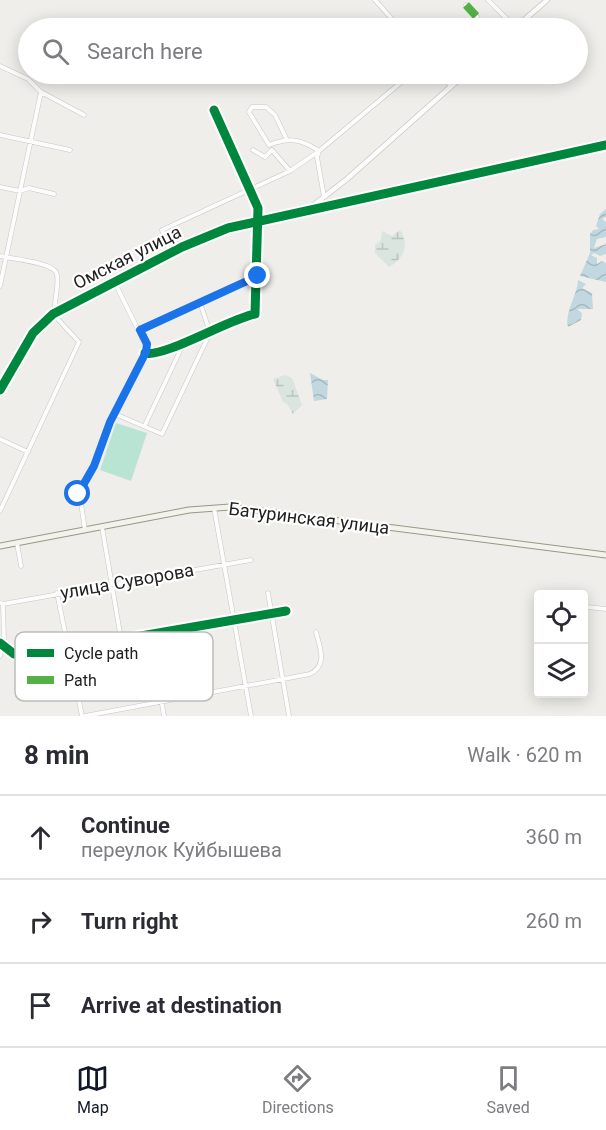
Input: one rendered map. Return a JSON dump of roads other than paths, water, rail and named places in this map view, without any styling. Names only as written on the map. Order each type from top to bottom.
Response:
[{"type":"main road","name":"Батуринская улица","points":[[0,546],[214,508],[237,508],[606,555]]},
{"type":"street","points":[[375,0],[391,18]]},
{"type":"street","points":[[488,0],[505,18]]},
{"type":"street","points":[[526,18],[547,0]]},
{"type":"street","points":[[466,5],[477,18]]},
{"type":"street","points":[[0,66],[18,74]]},
{"type":"street","points":[[33,84],[41,92],[84,115]]},
{"type":"street","points":[[170,253],[162,230],[290,171],[319,151],[399,84]]},
{"type":"street","points":[[309,208],[453,84]]},
{"type":"street","points":[[0,286],[41,92]]},
{"type":"street","points":[[286,138],[275,115],[266,107],[252,106],[249,112],[269,145],[286,138],[305,142],[319,151]]},
{"type":"street","points":[[146,352],[157,353],[255,314],[258,276],[258,208],[251,188],[214,110]]},
{"type":"street","points":[[0,135],[70,150]]},
{"type":"street","name":"Омская улица","points":[[0,390],[33,333],[53,314],[114,281],[211,234],[309,208],[606,145]]},
{"type":"street","points":[[253,150],[265,157],[272,150],[290,171]]},
{"type":"street","points":[[319,151],[317,157],[324,197]]},
{"type":"street","points":[[0,187],[20,191],[29,188],[54,194]]},
{"type":"street","points":[[0,256],[42,264],[54,269],[57,275],[55,306]]},
{"type":"street","points":[[140,330],[258,276]]},
{"type":"street","points":[[85,530],[79,490],[94,466],[115,414],[146,352],[147,344],[114,281]]},
{"type":"street","points":[[115,414],[162,434],[210,330],[200,302]]},
{"type":"street","points":[[0,511],[79,342],[53,314]]},
{"type":"street","points":[[145,425],[180,351],[181,342]]},
{"type":"street","points":[[0,440],[28,452]]},
{"type":"street","points":[[214,508],[250,716]]},
{"type":"street","points":[[102,527],[120,632]]},
{"type":"street","points":[[17,543],[21,566]]},
{"type":"street","name":"улица Суворова","points":[[2,604],[250,560]]},
{"type":"street","points":[[57,593],[65,632]]},
{"type":"street","points":[[268,593],[289,716]]},
{"type":"street","points":[[0,656],[2,604]]},
{"type":"street","points":[[588,607],[606,609]]},
{"type":"street","points":[[162,632],[286,610]]},
{"type":"street","points":[[198,626],[199,632]]},
{"type":"street","points":[[213,692],[310,674],[320,668],[321,653],[316,632]]},
{"type":"street","points":[[2,645],[15,654]]},
{"type":"street","points":[[80,701],[83,716],[162,701],[164,716]]},
{"type":"street","points":[[117,710],[118,716]]},
{"type":"water","points":[[606,209],[606,217],[602,219],[606,222],[606,237],[597,239],[594,248],[606,244],[606,254],[591,255],[597,258],[597,264],[602,261],[606,263],[606,282],[580,276],[590,253],[590,234],[593,230],[599,229],[596,226],[600,214]]},
{"type":"water","points":[[578,280],[586,284],[582,288],[592,293],[593,309],[577,309],[582,313],[581,320],[568,327],[569,309]]},
{"type":"water","points":[[310,373],[323,380],[328,380],[327,399],[314,401]]}]
